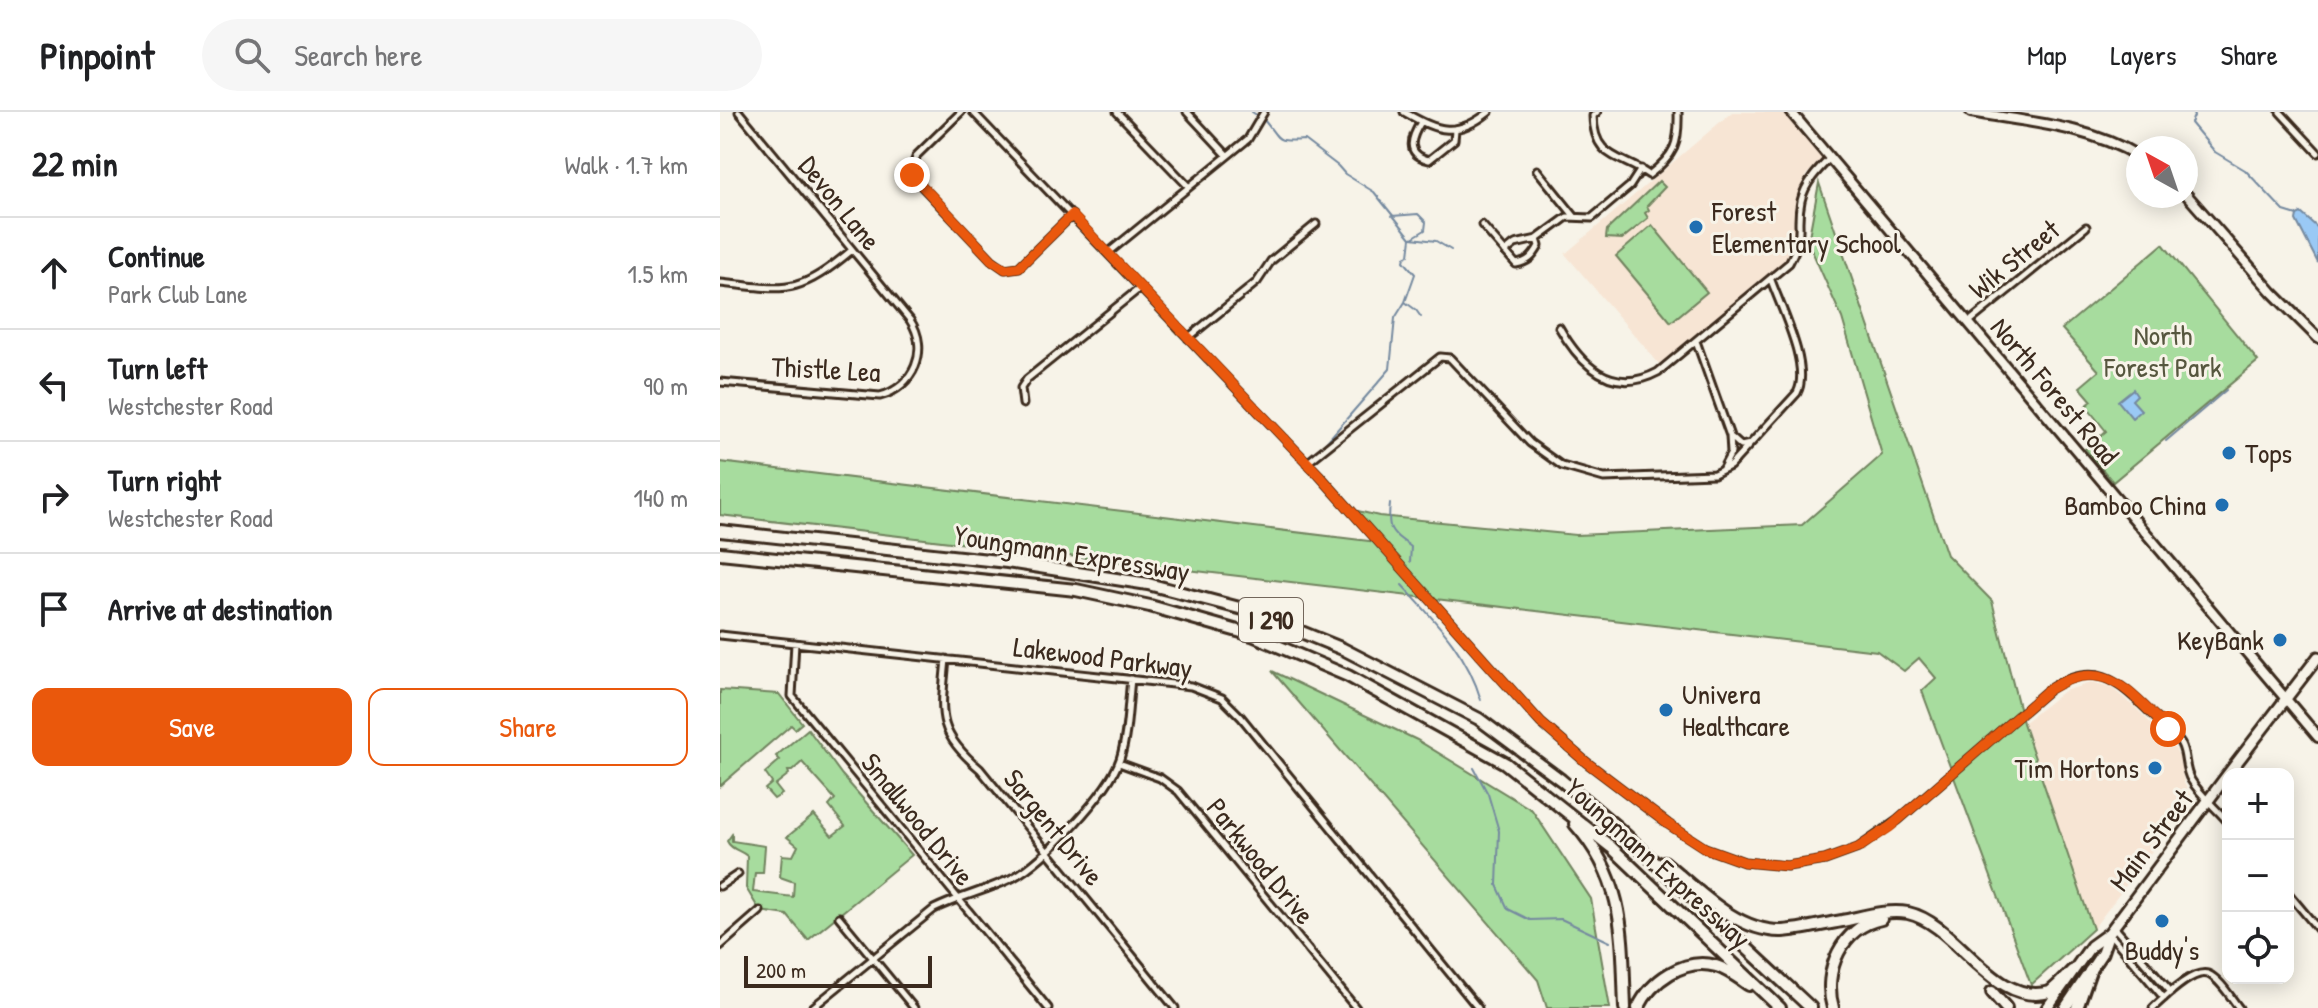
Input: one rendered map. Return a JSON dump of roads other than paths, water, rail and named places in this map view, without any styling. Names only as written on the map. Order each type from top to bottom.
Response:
[{"type":"highway","name":"Youngmann Expressway","points":[[720,531],[1007,562],[1148,584],[1247,610],[1343,649],[1479,719],[1618,828],[1811,1008]]},
{"type":"highway","name":"Youngmann Expressway","points":[[720,553],[1076,590],[1196,618],[1252,635],[1348,676],[1505,763],[1611,847],[1776,1004]]},
{"type":"highway","points":[[1552,798],[1592,846],[1616,894],[1622,929],[1625,1008]]},
{"type":"highway","points":[[1618,828],[1715,904],[1756,927],[1791,930],[1883,913],[1911,914],[1932,925],[1997,991],[2014,1000],[2042,996],[2072,971]]},
{"type":"highway","points":[[1833,1008],[1832,968],[1841,947],[1867,923],[1894,918],[1917,921],[1937,934],[2006,1008]]},
{"type":"highway","points":[[1638,1008],[1648,991],[1665,976],[1696,965],[1722,969],[1776,1004]]},
{"type":"highway","points":[[2077,1008],[2090,971]]},
{"type":"main road","name":"Main Street","points":[[2233,768],[2318,657]]},
{"type":"main road","name":"Main Street","points":[[2047,1008],[2091,946],[2111,930],[2222,782]]},
{"type":"main road","name":"Main Street","points":[[2065,1008],[2102,953],[2111,930]]},
{"type":"street","name":"Devon Lane","points":[[739,112],[879,283]]},
{"type":"street","points":[[961,112],[917,155],[911,171],[992,260],[1005,269],[1019,267],[1072,215]]},
{"type":"street","points":[[973,112],[1307,463],[1541,723],[1586,762],[1668,824],[1718,854],[1756,864],[1787,866],[1825,860],[1858,848],[1890,827],[2048,690],[2069,678],[2088,675],[2106,677],[2120,684],[2168,729],[2179,741],[2189,778],[2222,815]]},
{"type":"street","points":[[1117,112],[1188,187]]},
{"type":"street","points":[[1187,112],[1227,155]]},
{"type":"street","points":[[1108,253],[1248,139],[1264,112]]},
{"type":"street","points":[[1404,112],[1436,128],[1455,130],[1470,125],[1489,112]]},
{"type":"street","points":[[1597,112],[1593,116],[1593,130],[1598,143],[1620,161],[1649,175],[1668,160],[1679,136],[1678,112]]},
{"type":"street","name":"North Forest Road","points":[[1791,112],[2318,737]]},
{"type":"street","points":[[1971,112],[2090,134],[2126,149]]},
{"type":"street","points":[[2280,112],[2318,153]]},
{"type":"street","points":[[1421,122],[1410,140],[1412,150],[1420,158],[1429,160],[1444,150],[1454,140],[1455,130]]},
{"type":"street","points":[[1559,327],[1576,355],[1604,376],[1622,380],[1651,376],[1789,263],[1800,244],[1801,202],[1807,183],[1831,158]]},
{"type":"street","points":[[1505,252],[1515,244],[1537,239],[1558,221],[1576,217],[1592,218],[1630,186],[1641,169]]},
{"type":"street","points":[[1537,170],[1576,217]]},
{"type":"street","points":[[2198,208],[2272,292],[2318,338]]},
{"type":"street","points":[[1188,338],[1257,282],[1271,261],[1316,224]]},
{"type":"street","points":[[1482,225],[1516,264],[1526,262],[1539,246],[1537,239]]},
{"type":"street","name":"Wik Street","points":[[1968,322],[2086,227]]},
{"type":"street","points":[[720,283],[778,289],[798,286],[827,271],[852,250]]},
{"type":"street","points":[[1307,463],[1440,357],[1450,358],[1530,443],[1562,466],[1604,478],[1707,476],[1716,473],[1730,466],[1751,444],[1797,393],[1802,382],[1802,366],[1771,280]]},
{"type":"street","name":"Thistle Lea","points":[[720,382],[873,397],[896,390],[909,380],[917,364],[918,335],[910,320],[879,283]]},
{"type":"street","points":[[1023,404],[1021,388],[1027,379],[1140,288]]},
{"type":"street","points":[[1696,341],[1730,436],[1730,458],[1716,473]]},
{"type":"street","points":[[1730,436],[1741,446],[1751,444]]},
{"type":"street","name":"Lakewood Parkway","points":[[720,635],[1131,679],[1200,688],[1213,693],[1230,706],[1478,1008]]},
{"type":"street","name":"Smallwood Drive","points":[[795,643],[792,696],[1048,1008]]},
{"type":"street","name":"Sargent Drive","points":[[946,659],[943,717],[948,735],[960,752],[980,769],[1175,1008]]},
{"type":"street","points":[[812,1008],[924,916],[957,898],[1013,877],[1048,851],[1101,793],[1119,763],[1131,679]]},
{"type":"street","name":"Parkwood Drive","points":[[1119,763],[1160,778],[1178,791],[1356,1008]]},
{"type":"street","points":[[720,886],[738,874]]},
{"type":"street","points":[[2294,900],[2318,929]]},
{"type":"street","points":[[720,946],[760,911]]},
{"type":"street","points":[[839,917],[914,1008]]},
{"type":"street","points":[[2111,930],[2171,992]]},
{"type":"street","points":[[2111,930],[2164,998]]},
{"type":"street","points":[[2153,1008],[2191,976],[2206,974],[2239,1008]]},
{"type":"water","points":[[2301,213],[2318,228],[2318,263],[2296,220]]},
{"type":"water","points":[[2133,389],[2137,395],[2132,400],[2141,410],[2132,418],[2118,401]]},
{"type":"waterway","points":[[1252,112],[1258,116]]},
{"type":"waterway","points":[[2192,112],[2191,123],[2215,152],[2245,170],[2284,211],[2297,215]]},
{"type":"waterway","points":[[1264,120],[1282,140],[1304,140],[1345,174],[1374,192],[1411,238],[1409,255],[1404,261],[1415,274],[1405,302],[1395,318],[1390,369],[1323,446]]},
{"type":"waterway","points":[[1392,216],[1418,214],[1426,222],[1425,230],[1412,238]]},
{"type":"waterway","points":[[1412,238],[1436,241],[1451,250]]},
{"type":"waterway","points":[[1405,302],[1421,317]]},
{"type":"waterway","points":[[2166,441],[2226,390]]},
{"type":"waterway","points":[[1390,504],[1390,525],[1394,533],[1411,547],[1410,562]]},
{"type":"waterway","points":[[1402,585],[1459,652],[1481,700]]},
{"type":"waterway","points":[[1474,768],[1488,794],[1499,831],[1497,885],[1508,909],[1530,920],[1561,919],[1610,942]]},
{"type":"place","name":"Forest Elementary School","points":[[1696,227]]},
{"type":"place","name":"Tops","points":[[2229,453]]},
{"type":"place","name":"Bamboo China","points":[[2222,505]]},
{"type":"place","name":"KeyBank","points":[[2280,640]]},
{"type":"place","name":"Univera Healthcare","points":[[1666,710]]},
{"type":"place","name":"Tim Hortons","points":[[2155,768]]},
{"type":"place","name":"Buddy's","points":[[2162,921]]},
{"type":"park label","name":"North Forest Park","points":[[2163,351]]}]
